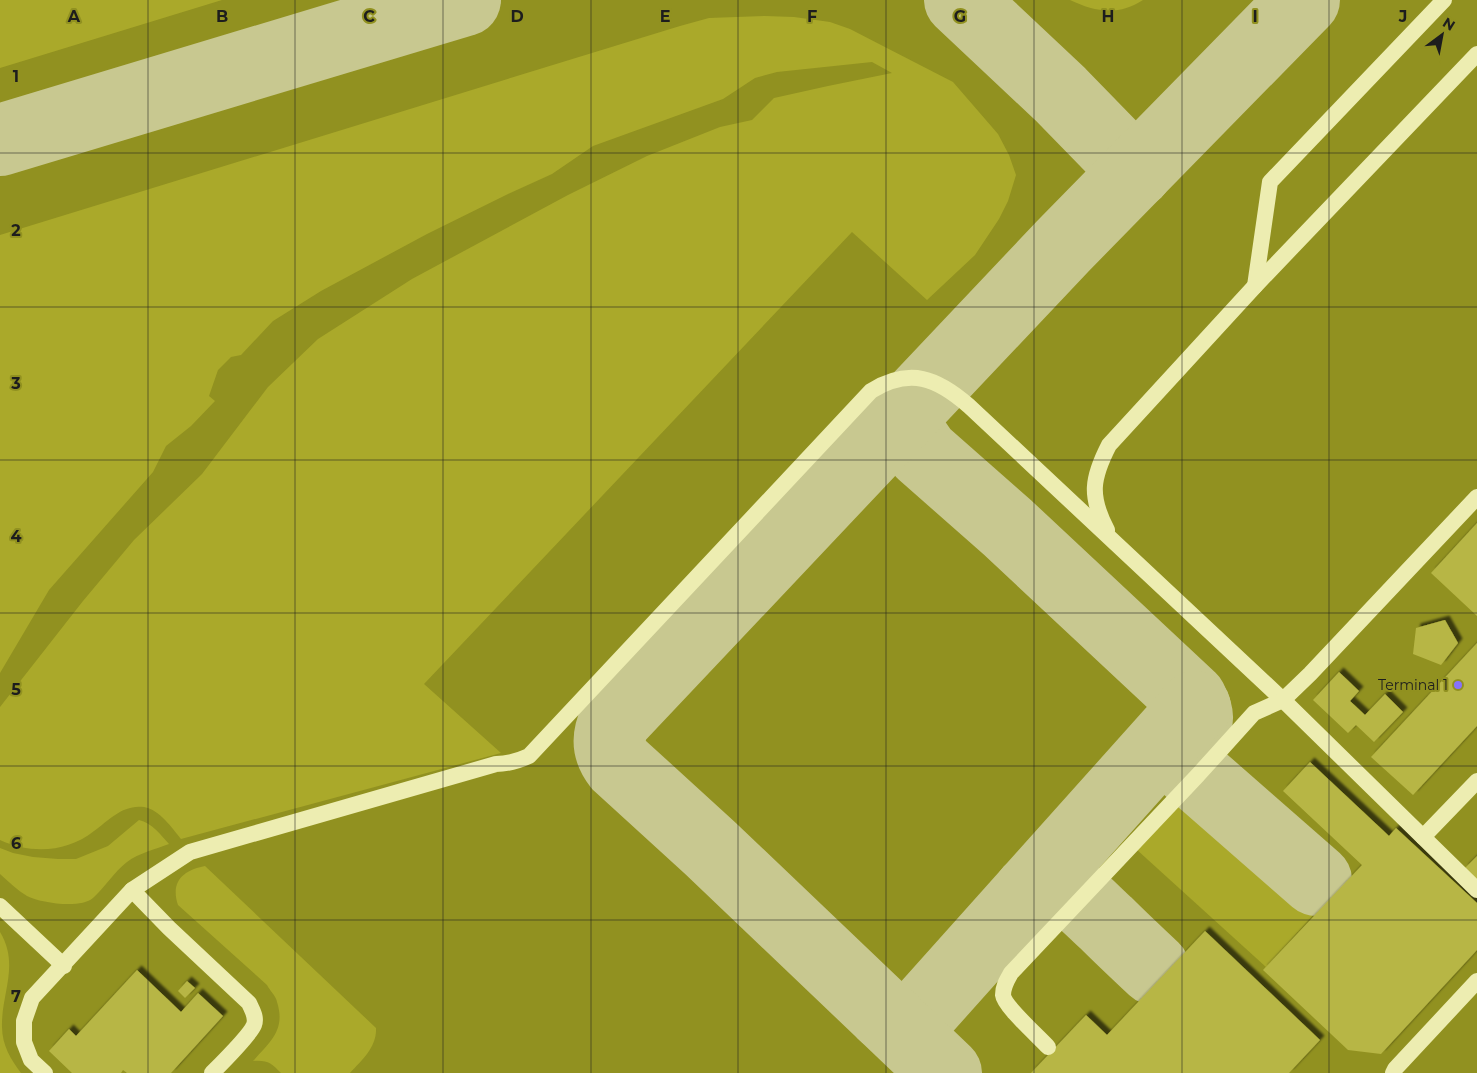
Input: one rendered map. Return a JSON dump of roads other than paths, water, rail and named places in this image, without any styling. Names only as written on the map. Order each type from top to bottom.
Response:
[{"type":"lane","points":[[1255,286],[1270,182],[1444,0]]},
{"type":"lane","points":[[1113,540],[1101,519],[1095,493],[1098,466],[1109,445],[1255,286],[1477,54]]},
{"type":"lane","points":[[45,1073],[31,1060],[24,1042],[24,1021],[32,998],[64,966],[132,890],[190,852],[496,764],[508,764],[519,761],[529,756],[871,391],[888,382],[907,378],[920,378],[946,387],[969,406],[1283,700],[1477,890]]},
{"type":"lane","points":[[1048,1047],[1008,1006],[1003,998],[1004,985],[1011,973],[1254,713],[1283,700],[1310,674],[1477,498]]},
{"type":"lane","points":[[1423,838],[1477,781]]},
{"type":"lane","points":[[132,890],[169,928],[249,1003],[254,1014],[254,1025],[212,1073]]},
{"type":"lane","points":[[0,906],[64,966]]},
{"type":"lane","points":[[1393,1073],[1477,980]]},
{"type":"place","name":"Terminal 1","points":[[1458,685]]}]
